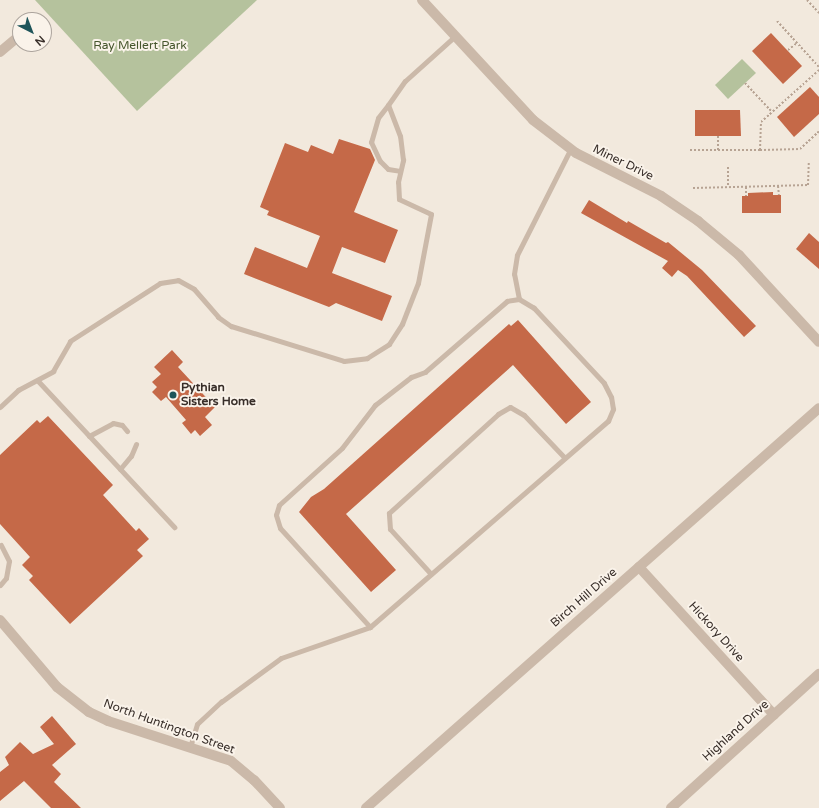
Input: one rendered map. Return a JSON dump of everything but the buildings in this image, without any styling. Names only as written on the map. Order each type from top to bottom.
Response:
[{"type":"street","name":"Miner Drive","points":[[422,0],[454,37],[533,120],[570,150],[599,167],[661,196],[707,228],[738,255],[819,342]]},
{"type":"street","points":[[0,52],[12,42]]},
{"type":"street","name":"Birch Hill Drive","points":[[366,808],[819,408]]},
{"type":"street","name":"Hickory Drive","points":[[639,567],[774,715]]},
{"type":"street","name":"North Huntington Street","points":[[0,620],[57,687],[88,712],[108,721],[230,761],[254,780],[280,808]]},
{"type":"street","name":"Highland Drive","points":[[671,808],[819,674]]},
{"type":"lane","points":[[400,171],[388,169],[380,161],[371,142],[378,118],[405,81],[454,37]]},
{"type":"lane","points":[[0,407],[18,390],[38,381],[53,371],[70,341],[160,283],[178,280],[194,289],[218,317],[231,326],[344,361],[367,358],[389,344],[402,324],[418,283],[431,214],[399,199],[398,182],[403,160],[400,136],[388,105]]},
{"type":"lane","points":[[519,299],[514,274],[517,255],[570,150]]},
{"type":"lane","points":[[190,747],[197,724],[221,702],[281,658],[370,627],[608,421],[613,409],[611,397],[604,383],[534,308],[519,299],[507,301],[425,372],[411,377],[376,405],[342,448],[279,505],[276,515],[280,528],[370,627]]},
{"type":"lane","points":[[38,381],[174,527]]},
{"type":"lane","points":[[431,574],[390,529],[389,513],[498,414],[510,407],[524,415],[565,458]]},
{"type":"lane","points":[[89,436],[113,423],[127,430]]},
{"type":"lane","points":[[120,469],[131,456],[136,444]]},
{"type":"lane","points":[[0,585],[6,578],[9,561],[1,544]]},
{"type":"path","points":[[807,0],[819,13]]},
{"type":"path","points":[[760,150],[761,122],[819,68],[777,21]]},
{"type":"path","points":[[788,50],[797,43]]},
{"type":"path","points":[[745,83],[772,112]]},
{"type":"path","points":[[690,150],[800,149],[819,132]]},
{"type":"path","points":[[718,136],[718,150]]},
{"type":"path","points":[[693,188],[808,185],[809,162]]},
{"type":"path","points":[[728,167],[728,187]]},
{"type":"path","points":[[746,186],[746,196]]},
{"type":"path","points":[[778,186],[779,195]]},
{"type":"green space","name":"Ray Mellert Park","points":[[35,0],[257,0],[137,111],[52,18],[52,12],[46,12]]},
{"type":"green space","points":[[742,59],[756,73],[728,99],[715,85]]},
{"type":"place","name":"Pythian Sisters Home","points":[[173,395]]}]
